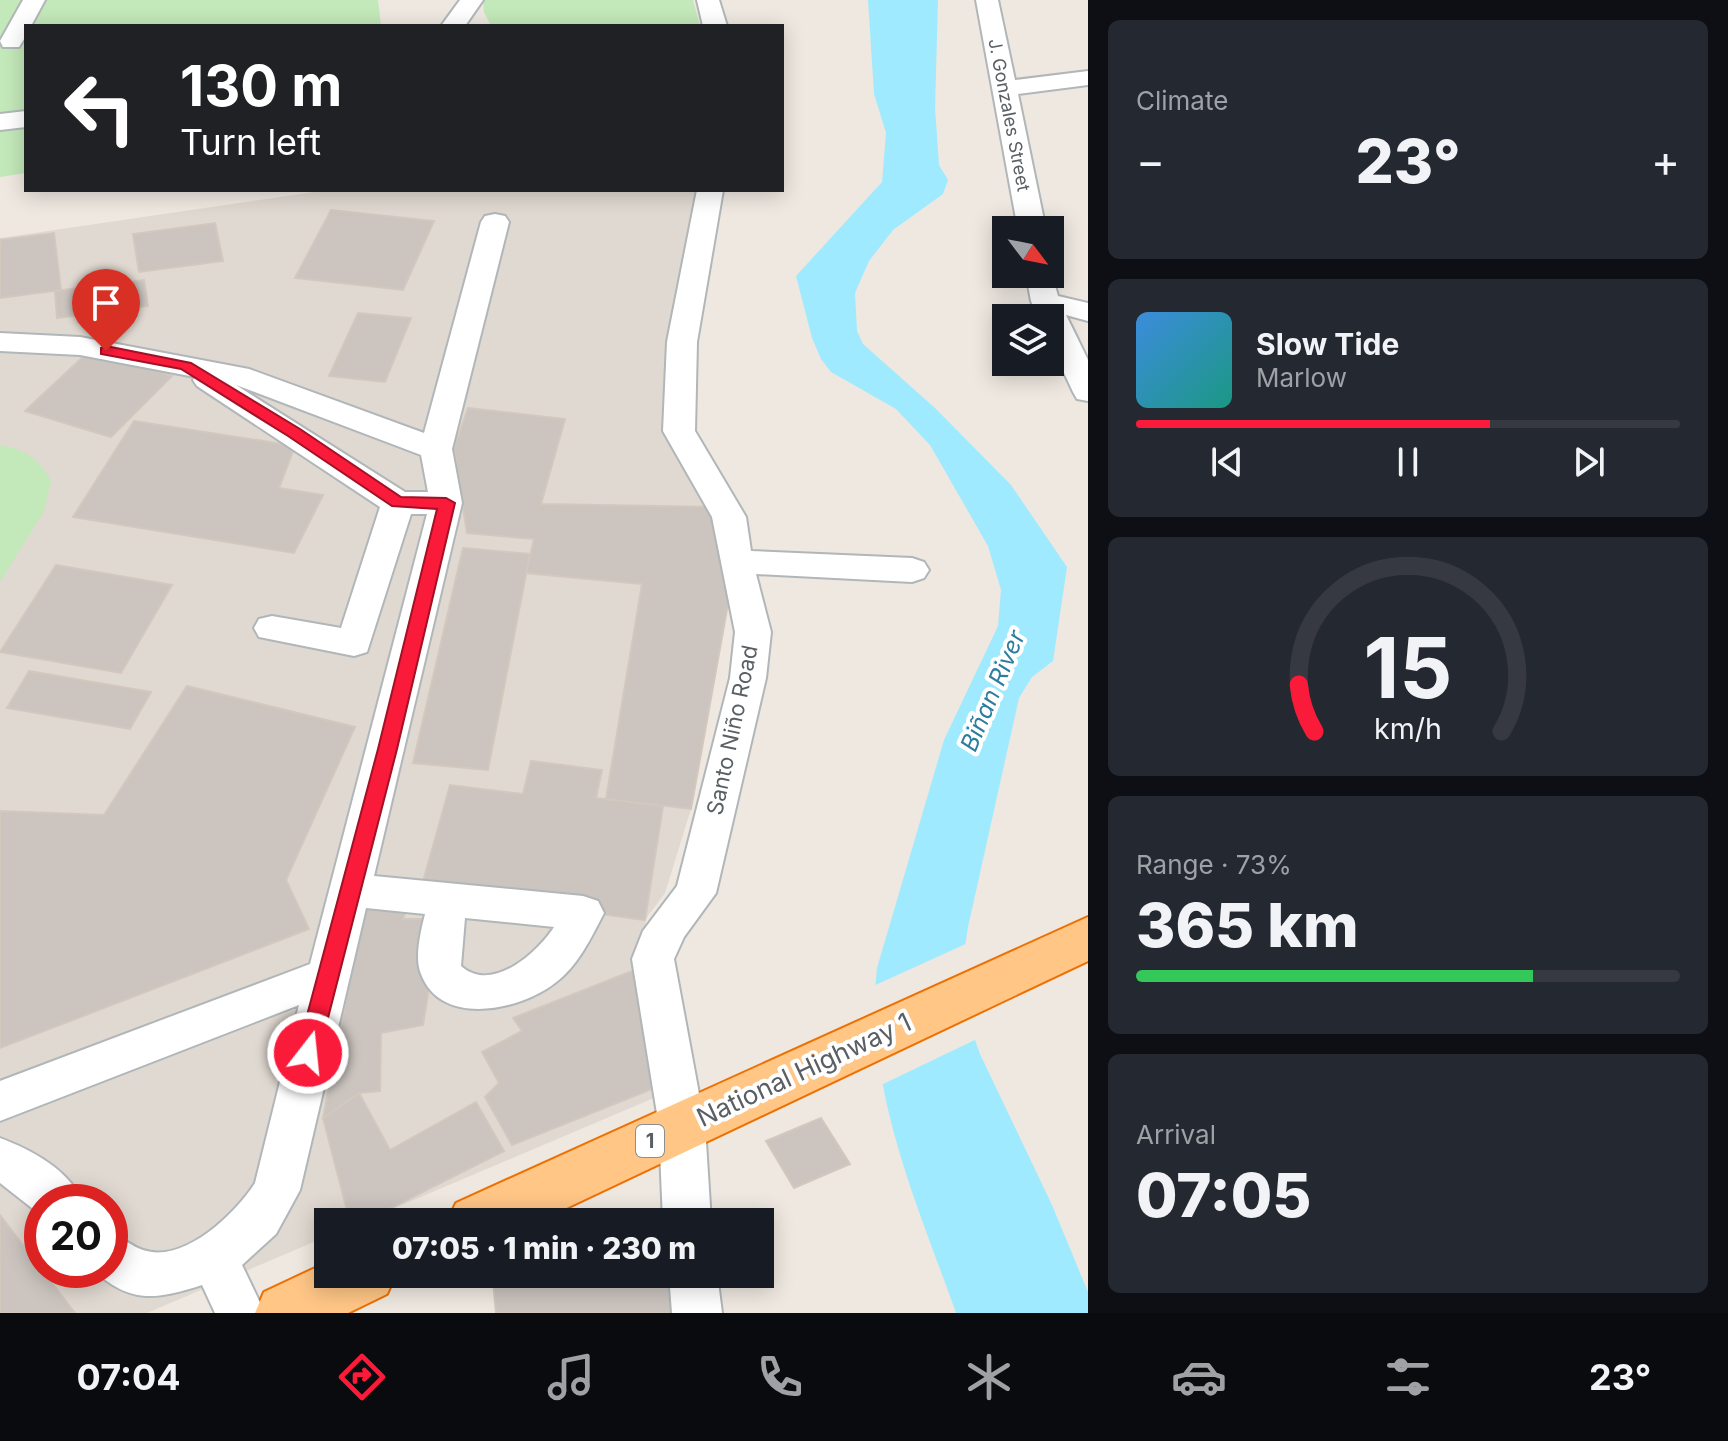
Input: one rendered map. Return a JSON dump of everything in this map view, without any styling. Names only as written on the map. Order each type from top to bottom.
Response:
[{"type":"highway","name":"National Highway 1","points":[[506,1208],[1088,938]]},
{"type":"highway","points":[[285,1313],[337,1288]]},
{"type":"street","points":[[12,42],[34,0]]},
{"type":"street","points":[[454,24],[472,0]]},
{"type":"street","points":[[708,0],[714,24]]},
{"type":"street","name":"J. Gonzales Street","points":[[987,0],[1029,216]]},
{"type":"street","points":[[1006,88],[1088,78]]},
{"type":"street","points":[[0,122],[24,119]]},
{"type":"street","name":"Santo Niño Road","points":[[686,1208],[682,1126],[653,959],[669,925],[696,893],[748,678],[753,632],[729,517],[679,431],[682,342],[710,192]]},
{"type":"street","points":[[128,1268],[136,1274],[167,1273],[214,1259],[259,1218],[277,1190],[308,1053],[387,749],[446,503],[436,449],[495,222]]},
{"type":"street","points":[[1043,288],[1088,312]]},
{"type":"street","points":[[1043,288],[1088,392]]},
{"type":"street","points":[[0,342],[80,346],[249,378],[436,449]]},
{"type":"street","points":[[185,366],[294,433],[398,503],[446,503]]},
{"type":"street","points":[[272,628],[354,643],[398,503]]},
{"type":"street","points":[[736,562],[912,570]]},
{"type":"street","points":[[349,890],[449,900]]},
{"type":"street","points":[[0,1101],[330,975]]},
{"type":"street","points":[[0,1159],[38,1184]]},
{"type":"street","points":[[214,1259],[240,1313]]},
{"type":"street","points":[[694,1288],[697,1313]]},
{"type":"shaded area","points":[[314,192],[704,192],[669,338],[663,418],[672,439],[717,507],[728,604],[691,809],[665,893],[645,920],[675,1089],[395,1208],[314,1208],[314,1242],[147,1313],[0,1313],[0,238]]},
{"type":"green space","points":[[0,0],[378,0],[381,24],[24,24],[24,173],[0,177]]},
{"type":"green space","points":[[483,0],[693,0],[699,24],[490,24]]},
{"type":"green space","points":[[0,445],[30,456],[51,481],[44,511],[0,582]]},
{"type":"water","name":"Biñan River","points":[[868,0],[938,0],[935,108],[939,165],[948,180],[943,194],[893,230],[869,261],[855,293],[857,331],[863,344],[935,408],[1011,485],[1067,567],[1053,661],[1032,677],[1019,698],[963,959],[969,1023],[980,1054],[1052,1205],[1088,1292],[1088,1313],[956,1313],[910,1187],[886,1100],[878,1057],[875,1012],[877,968],[944,740],[998,626],[1001,590],[988,546],[930,445],[896,409],[831,372],[821,359],[812,338],[796,276],[882,182],[886,133],[874,94]]},
{"type":"pier","points":[[970,942],[968,991],[979,1038],[879,1086],[871,1028],[871,987]]},
{"type":"building","points":[[331,210],[434,221],[403,290],[295,278]]},
{"type":"building","points":[[215,223],[223,261],[139,272],[133,234]]},
{"type":"building","points":[[54,233],[61,290],[0,298],[0,240]]},
{"type":"building","points":[[144,280],[148,306],[57,318],[55,291]]},
{"type":"building","points":[[358,313],[411,318],[385,382],[329,376]]},
{"type":"building","points":[[88,352],[172,376],[111,437],[25,411]]},
{"type":"building","points":[[468,408],[565,419],[541,504],[717,507],[728,604],[691,809],[606,799],[642,584],[526,573],[534,539],[467,533],[454,448]]},
{"type":"building","points":[[134,421],[295,446],[279,488],[323,495],[294,553],[73,517]]},
{"type":"building","points":[[463,548],[530,554],[488,770],[413,763]]},
{"type":"building","points":[[56,565],[172,585],[121,673],[0,652]]},
{"type":"building","points":[[29,671],[151,692],[130,729],[7,708]]},
{"type":"building","points":[[187,686],[355,727],[286,880],[309,929],[0,1048],[0,811],[104,815]]},
{"type":"building","points":[[531,761],[602,770],[596,798],[663,806],[645,920],[421,889],[450,785],[523,794]]},
{"type":"building","points":[[365,904],[406,910],[403,919],[440,919],[423,1025],[381,1033],[380,1091],[359,1093],[323,1118]]},
{"type":"building","points":[[650,964],[669,1082],[512,1145],[485,1097],[499,1083],[482,1052],[522,1031],[513,1018]]},
{"type":"building","points":[[359,1093],[390,1150],[476,1102],[504,1151],[391,1208],[346,1208],[323,1118]]},
{"type":"building","points":[[821,1118],[850,1164],[794,1188],[766,1141]]},
{"type":"building","points":[[0,1215],[24,1246],[24,1288],[56,1288],[75,1313],[0,1313]]},
{"type":"building","points":[[494,1288],[684,1288],[688,1313],[496,1313]]},
{"type":"route","points":[[106,351],[185,366],[294,433],[398,503],[446,503],[387,749],[308,1053]]}]
